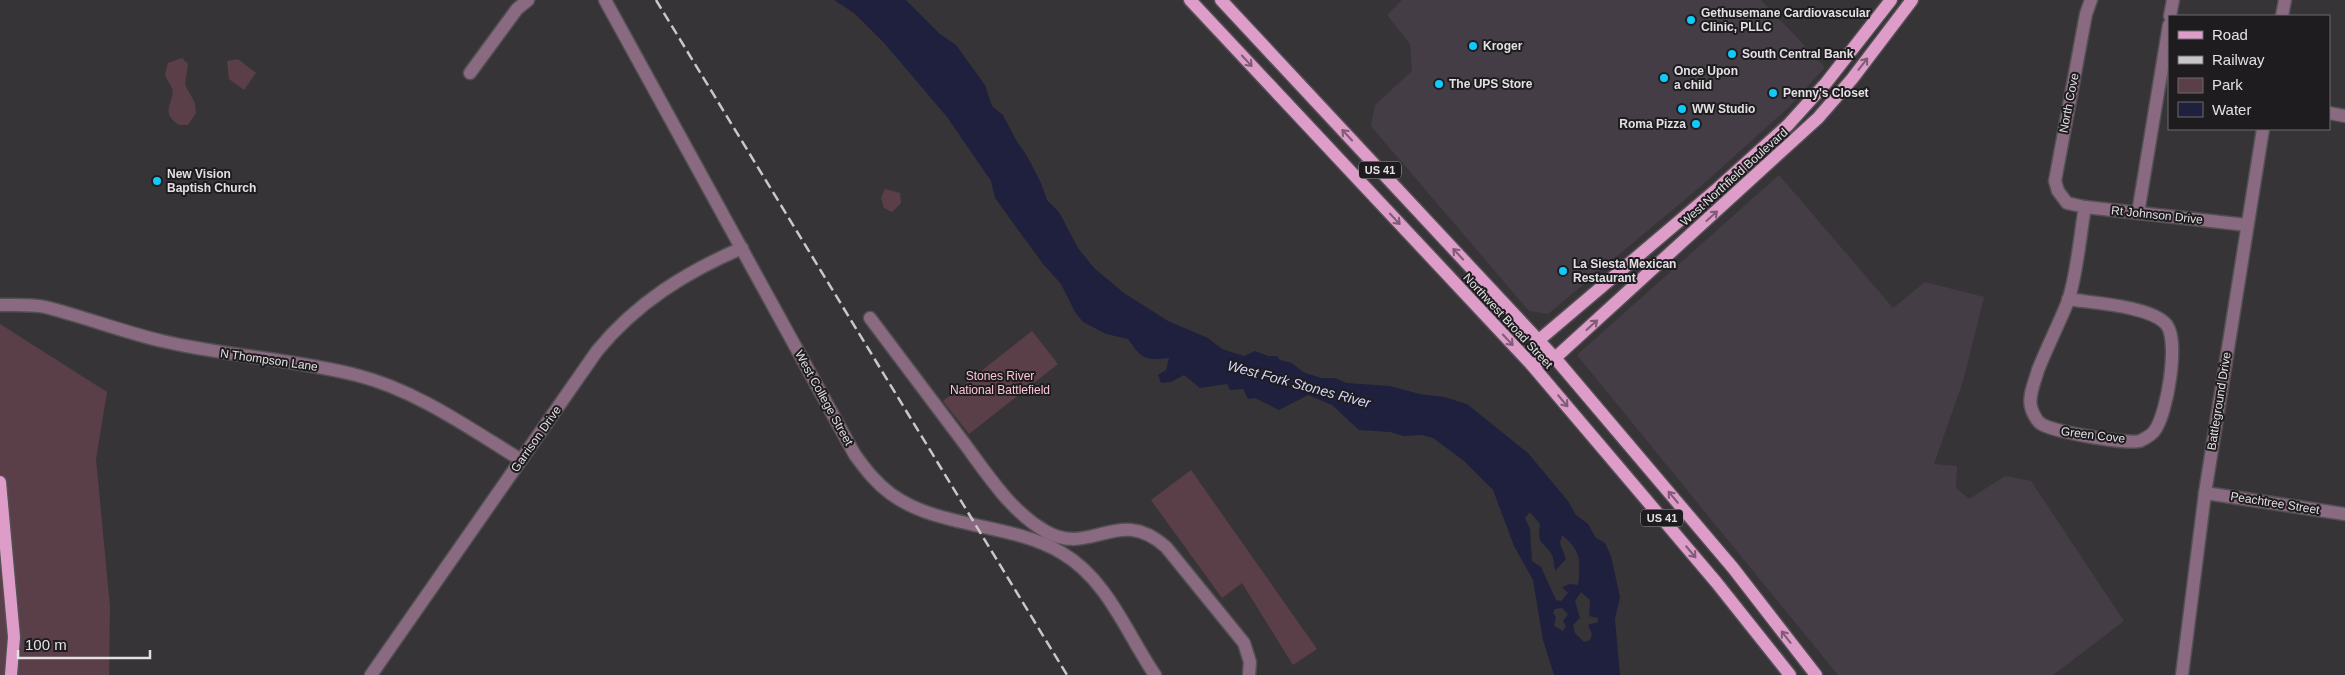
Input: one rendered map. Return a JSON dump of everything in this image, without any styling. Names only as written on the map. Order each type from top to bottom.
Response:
[{"type":"main road","name":"Northwest Broad Street","points":[[1190,0],[1531,364],[1716,582],[1790,675]]},
{"type":"main road","name":"Northwest Broad Street","points":[[1221,0],[1556,358],[1733,568],[1816,675]]},
{"type":"main road","name":"West Northfield Boulevard","points":[[1539,340],[1788,125],[1826,83],[1891,0]]},
{"type":"main road","name":"West Northfield Boulevard","points":[[1556,358],[1818,118],[1852,79],[1912,0]]},
{"type":"main road","points":[[1224,36],[1240,21]]},
{"type":"main road","points":[[1302,120],[1320,106]]},
{"type":"main road","points":[[1362,183],[1378,168]]},
{"type":"main road","points":[[1531,364],[1539,340]]},
{"type":"main road","points":[[1531,364],[1556,358]]},
{"type":"main road","points":[[0,482],[14,637],[11,675]]},
{"type":"main road","points":[[1716,582],[1733,568]]},
{"type":"street","points":[[470,73],[517,9],[528,0]]},
{"type":"street","name":"West College Street","points":[[605,0],[855,455],[874,480],[892,495],[911,506],[934,514],[1031,538],[1063,553],[1084,569],[1102,589],[1155,675]]},
{"type":"street","name":"North Cove","points":[[2067,203],[2058,191],[2055,181],[2086,14],[2091,0]]},
{"type":"street","points":[[2170,15],[2173,0]]},
{"type":"street","points":[[2282,15],[2284,0]]},
{"type":"street","points":[[2138,213],[2168,31]]},
{"type":"street","points":[[2330,113],[2345,116]]},
{"type":"street","name":"Battleground Drive","points":[[2182,675],[2205,493],[2263,130]]},
{"type":"street","name":"Rt Johnson Drive","points":[[2067,203],[2085,207],[2247,225]]},
{"type":"street","name":"Green Cove","points":[[2068,299],[2137,311],[2156,316],[2168,325],[2173,341],[2173,358],[2162,418],[2155,432],[2140,441],[2103,438],[2053,430],[2039,423],[2030,407],[2032,390],[2041,361],[2068,299],[2085,207]]},
{"type":"street","name":"Garrison Drive","points":[[371,675],[614,330],[660,291],[716,259],[742,248]]},
{"type":"street","name":"N Thompson Lane","points":[[0,305],[44,307],[127,333],[186,347],[320,367],[358,375],[387,385],[448,414],[521,460]]},
{"type":"street","points":[[870,318],[1009,502],[1046,531],[1063,538],[1081,539],[1119,529],[1136,530],[1153,536],[1166,547],[1244,643],[1250,662],[1249,675]]},
{"type":"street","name":"Peachtree Street","points":[[2205,493],[2345,514]]},
{"type":"shaded area","points":[[1402,0],[1761,0],[1825,67],[1789,107],[1701,186],[1548,314],[1529,311],[1371,126],[1375,105],[1412,71],[1410,44],[1387,15]]},
{"type":"shaded area","points":[[1779,175],[1893,308],[1925,282],[1984,297],[1963,381],[1934,464],[1957,466],[1956,488],[1969,499],[2005,476],[2031,481],[2124,621],[2053,675],[1838,675],[1577,355]]},
{"type":"green space","points":[[182,58],[188,64],[185,85],[195,103],[196,113],[188,125],[179,125],[170,115],[169,106],[173,93],[165,74],[168,63]]},
{"type":"green space","points":[[238,59],[256,73],[244,90],[229,79],[227,61]]},
{"type":"green space","points":[[885,189],[900,193],[901,203],[892,212],[884,208],[881,198]]},
{"type":"green space","points":[[0,324],[107,392],[96,459],[110,606],[109,675],[0,675]]},
{"type":"green space","name":"Stones River National Battlefield","points":[[1032,331],[1058,364],[969,434],[943,401]]},
{"type":"green space","points":[[1191,470],[1317,649],[1293,665],[1242,583],[1222,598],[1151,500]]},
{"type":"water","name":"West Fork Stones River","points":[[834,0],[906,0],[940,34],[956,45],[985,85],[992,106],[1003,115],[1041,183],[1047,200],[1059,212],[1078,248],[1094,268],[1124,293],[1168,321],[1208,338],[1222,349],[1244,356],[1255,351],[1268,356],[1277,356],[1280,360],[1292,363],[1303,372],[1321,378],[1335,378],[1347,383],[1390,386],[1420,394],[1444,397],[1467,404],[1528,453],[1568,501],[1576,515],[1588,524],[1596,538],[1605,543],[1611,556],[1620,597],[1615,619],[1620,675],[1554,675],[1543,640],[1533,580],[1514,546],[1493,490],[1464,461],[1433,438],[1422,435],[1403,436],[1390,432],[1359,430],[1332,405],[1308,395],[1279,410],[1255,398],[1248,399],[1243,389],[1230,390],[1227,384],[1200,388],[1184,375],[1171,382],[1161,383],[1158,375],[1166,370],[1169,358],[1149,359],[1141,355],[1128,339],[1106,334],[1083,322],[1075,312],[1061,284],[1043,264],[995,198],[991,181],[947,117],[885,44],[854,13]],"holes":[[[1530,512],[1540,524],[1539,537],[1552,555],[1555,571],[1566,559],[1560,543],[1562,535],[1576,551],[1579,562],[1578,585],[1570,584],[1562,587],[1568,593],[1561,601],[1556,600],[1541,567],[1532,561],[1530,529],[1525,518]],[[1581,592],[1590,600],[1589,616],[1598,618],[1598,622],[1588,625],[1592,634],[1590,640],[1584,642],[1575,633],[1573,625],[1580,618],[1575,601]],[[1562,608],[1568,614],[1563,621],[1566,626],[1563,631],[1554,626],[1556,617],[1553,613],[1555,609]]]},
{"type":"railway","points":[[656,0],[1067,675]]},
{"type":"place","name":"Gethusemane Cardiovascular Clinic, PLLC","points":[[1691,20]]},
{"type":"place","name":"Kroger","points":[[1473,46]]},
{"type":"place","name":"South Central Bank","points":[[1732,54]]},
{"type":"place","name":"Once Upon a child","points":[[1664,78]]},
{"type":"place","name":"The UPS Store","points":[[1439,84]]},
{"type":"place","name":"Penny's Closet","points":[[1773,93]]},
{"type":"place","name":"WW Studio","points":[[1682,109]]},
{"type":"place","name":"Roma Pizza","points":[[1696,124]]},
{"type":"place","name":"New Vision Baptish Church","points":[[157,181]]},
{"type":"place","name":"La Siesta Mexican Restaurant","points":[[1563,271]]}]
